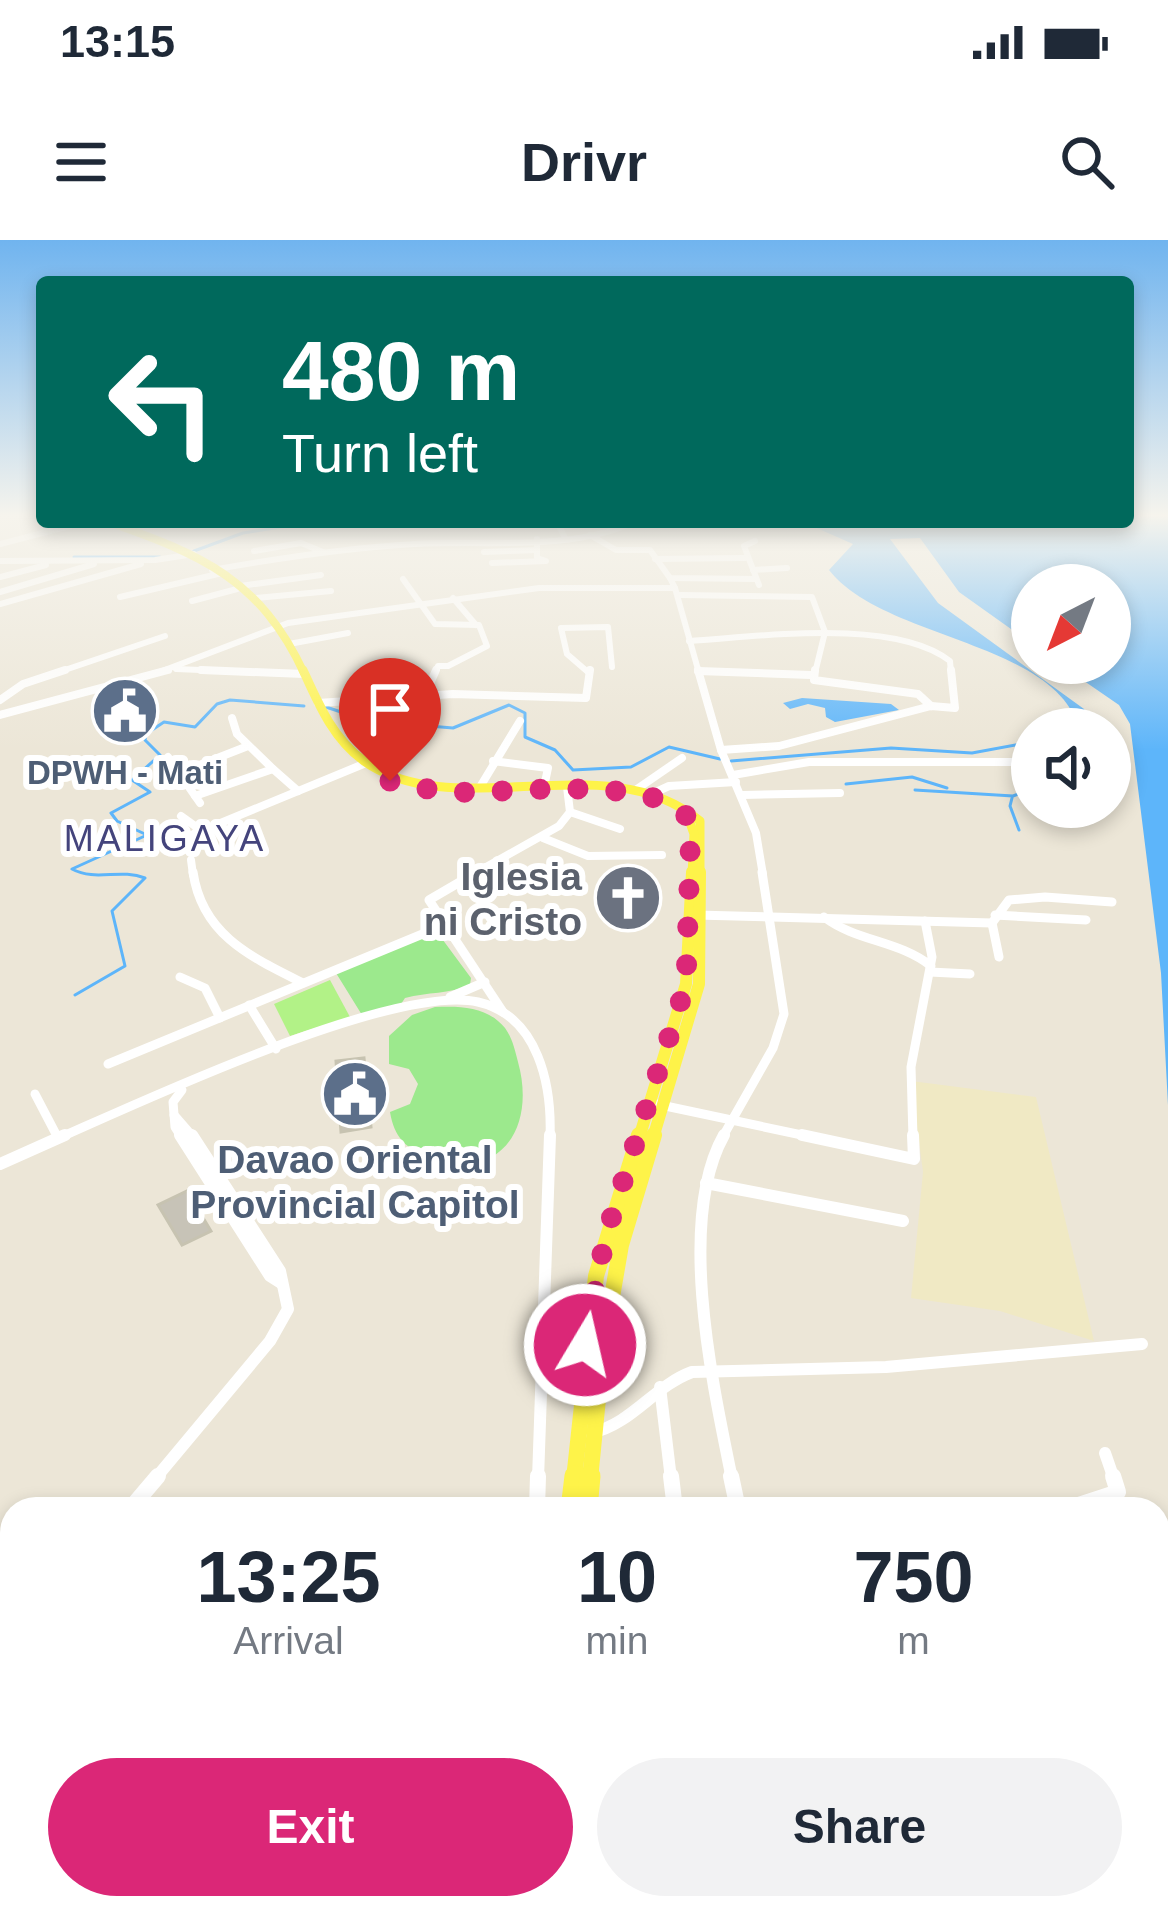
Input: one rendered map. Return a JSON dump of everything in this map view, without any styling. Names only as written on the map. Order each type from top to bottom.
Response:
[{"type":"main road","points":[[243,593],[289,644],[326,737],[362,764],[422,786],[637,789],[688,807],[700,821],[695,915],[682,999],[614,1277],[587,1497]]},
{"type":"main road","points":[[248,593],[275,627],[337,739],[362,764]]},
{"type":"main road","points":[[422,786],[644,794],[687,815],[694,834],[695,915]]},
{"type":"main road","points":[[572,1497],[596,1276],[655,1104]]},
{"type":"street","points":[[0,604],[38,593]]},
{"type":"street","points":[[120,597],[134,593]]},
{"type":"street","points":[[192,601],[219,593]]},
{"type":"street","points":[[256,598],[306,593]]},
{"type":"street","points":[[413,593],[437,625],[476,625]]},
{"type":"street","points":[[0,716],[168,670],[275,627],[493,593]]},
{"type":"street","points":[[677,593],[721,750],[756,833],[784,1024],[730,1121],[706,1183],[702,1226],[709,1370],[735,1497]]},
{"type":"street","points":[[767,593],[814,598],[824,651],[812,675]]},
{"type":"street","points":[[424,695],[438,666],[448,666],[487,646],[482,628],[453,598]]},
{"type":"street","points":[[318,703],[414,695],[586,698],[590,668],[569,662],[561,651],[561,628],[608,627],[612,667]]},
{"type":"street","points":[[289,644],[348,633]]},
{"type":"street","points":[[689,641],[860,634],[943,652],[950,661],[957,706],[932,706],[779,746],[721,750]]},
{"type":"street","points":[[0,700],[23,684],[165,636]]},
{"type":"street","points":[[168,670],[300,675]]},
{"type":"street","points":[[698,671],[812,675],[837,686],[918,694],[932,706]]},
{"type":"street","points":[[414,695],[421,722]]},
{"type":"street","points":[[232,718],[248,746],[298,791]]},
{"type":"street","points":[[480,787],[520,721]]},
{"type":"street","points":[[179,773],[248,746]]},
{"type":"street","points":[[168,757],[197,800],[273,770]]},
{"type":"street","points":[[637,789],[682,758]]},
{"type":"street","points":[[493,760],[550,768],[544,787]]},
{"type":"street","points":[[656,793],[669,786],[808,762],[1011,762]]},
{"type":"street","points":[[177,841],[362,764]]},
{"type":"street","points":[[507,789],[516,764]]},
{"type":"street","points":[[568,789],[570,812]]},
{"type":"street","points":[[742,795],[840,794]]},
{"type":"street","points":[[570,812],[620,829]]},
{"type":"street","points":[[536,1497],[551,1105],[540,1057],[430,907],[432,896],[543,838],[570,812]]},
{"type":"street","points":[[181,816],[202,831]]},
{"type":"street","points":[[543,838],[588,856],[662,855]]},
{"type":"street","points":[[191,860],[199,895],[219,937],[303,983]]},
{"type":"street","points":[[1000,957],[994,919],[1009,900],[1112,902]]},
{"type":"street","points":[[695,915],[1086,920]]},
{"type":"street","points":[[824,917],[849,933],[900,943],[930,969],[970,974]]},
{"type":"street","points":[[655,1104],[914,1159],[911,1067],[930,969],[926,921]]},
{"type":"street","points":[[108,1064],[442,926]]},
{"type":"street","points":[[180,977],[205,988],[220,1018]]},
{"type":"street","points":[[0,1164],[276,1049],[447,998],[485,982]]},
{"type":"street","points":[[447,998],[485,1004],[505,1015]]},
{"type":"street","points":[[249,1005],[276,1049]]},
{"type":"street","points":[[190,1085],[176,1096],[175,1126],[270,1276],[281,1283]]},
{"type":"street","points":[[35,1094],[58,1139]]},
{"type":"street","points":[[140,1497],[282,1324],[288,1309],[280,1271],[184,1123],[174,1115]]},
{"type":"street","points":[[706,1183],[903,1221]]},
{"type":"street","points":[[578,1432],[616,1427],[660,1387],[678,1376],[709,1370],[868,1369],[1142,1344]]},
{"type":"street","points":[[660,1387],[674,1497]]},
{"type":"street","points":[[1103,1497],[1118,1492],[1105,1454]]},
{"type":"shaded area","points":[[911,1081],[1036,1097],[1094,1341],[1000,1311],[911,1298],[923,1172]]},
{"type":"green space","points":[[437,932],[471,978],[470,985],[405,998],[401,1004],[362,1015],[336,973]]},
{"type":"green space","points":[[330,980],[350,1017],[290,1036],[274,1004]]},
{"type":"green space","points":[[435,1007],[484,1012],[506,1030],[515,1051],[522,1086],[517,1127],[508,1143],[477,1163],[430,1158],[408,1146],[392,1121],[390,1112],[410,1104],[418,1084],[409,1069],[389,1064],[389,1036],[412,1015]]},
{"type":"water","points":[[856,593],[931,593],[1011,656],[1011,662],[888,612]]},
{"type":"water","points":[[961,593],[1011,593],[1011,629]]},
{"type":"water","points":[[1131,593],[1168,593],[1168,1105],[1161,973],[1131,708],[1088,684],[1131,684]]},
{"type":"water","points":[[1046,684],[1083,708],[1068,708]]},
{"type":"water","points":[[802,698],[891,704],[899,710],[835,722],[826,717],[825,708],[808,704],[790,709],[783,703]]},
{"type":"building","name":"Davao Oriental Provincial Capitol","points":[[364,1058],[371,1127],[341,1132],[336,1061]]},
{"type":"building","points":[[187,1191],[211,1231],[182,1245],[158,1205]]},
{"type":"waterway","points":[[75,995],[125,966],[112,911],[145,878],[72,869],[147,835],[117,821],[111,813],[150,792],[132,780],[160,755],[145,740],[146,734],[164,722],[195,727],[217,704],[230,700],[304,706]]},
{"type":"waterway","points":[[326,707],[362,719],[361,734],[381,735],[417,725],[453,728],[509,705],[525,713],[525,737],[555,750],[573,770],[631,767],[669,747],[720,759]]},
{"type":"waterway","points":[[731,761],[891,748],[972,753],[1011,746]]},
{"type":"waterway","points":[[846,784],[912,777],[947,788]]},
{"type":"waterway","points":[[915,790],[1011,796]]},
{"type":"waterway","points":[[1011,802],[1011,809]]},
{"type":"place","name":"DPWH - Mati","points":[[125,711]]},
{"type":"place","name":"Iglesia ni Cristo","points":[[628,898]]},
{"type":"place","name":"Davao Oriental Provincial Capitol","points":[[355,1094]]},
{"type":"district","name":"MALIGAYA","points":[[165,838]]},
{"type":"route","points":[[390,781],[458,792],[634,793],[673,804],[691,822],[686,984],[605,1238],[585,1345]]}]
